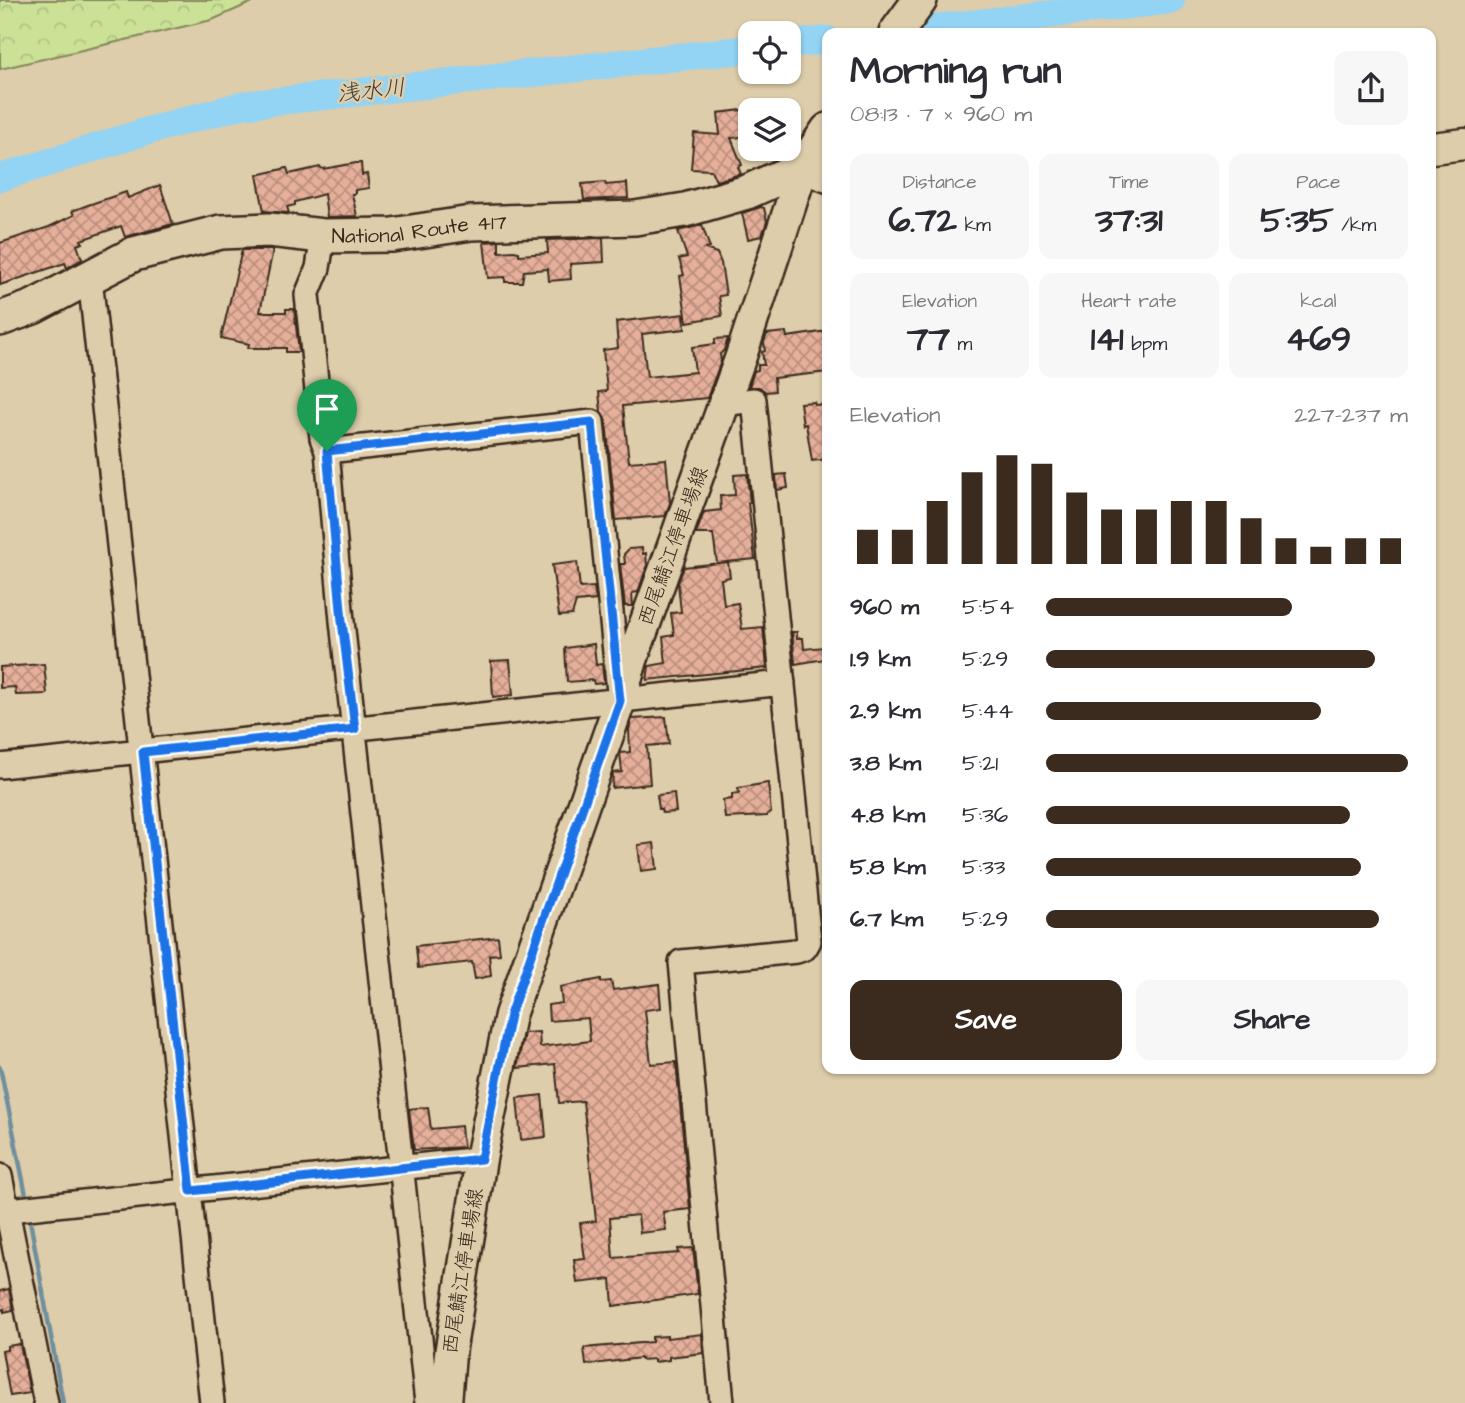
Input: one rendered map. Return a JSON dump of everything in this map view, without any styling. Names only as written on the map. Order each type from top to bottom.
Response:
[{"type":"highway","points":[[900,28],[920,0]]},
{"type":"highway","points":[[815,172],[822,149]]},
{"type":"highway","name":"National Route 417","points":[[0,319],[33,307],[134,254],[220,232],[269,230],[323,236],[392,235],[471,223],[635,218],[685,210],[815,172]]},
{"type":"main road","points":[[1436,148],[1465,144]]},
{"type":"main road","name":"西尾鯖江停車場線","points":[[446,1403],[450,1354],[481,1159],[510,1015],[722,404],[815,172]]},
{"type":"street","points":[[323,236],[318,268],[307,295],[322,438],[327,451],[342,621],[427,1403]]},
{"type":"street","points":[[90,278],[212,1403]]},
{"type":"street","points":[[722,404],[754,400],[809,941],[805,948],[797,951],[681,962],[722,1403]]},
{"type":"street","points":[[327,451],[592,422],[620,701]]},
{"type":"street","points":[[0,766],[783,683]]},
{"type":"street","points":[[3,1210],[481,1159]]},
{"type":"street","points":[[0,1176],[3,1210],[46,1403]]},
{"type":"green space","points":[[0,0],[257,0],[212,20],[0,69]]},
{"type":"building","points":[[738,111],[738,137],[731,138],[738,161],[742,165],[738,167],[741,174],[716,181],[711,170],[691,169],[694,133],[720,135],[718,113]]},
{"type":"building","points":[[361,163],[362,175],[367,174],[369,188],[355,190],[355,194],[352,194],[357,216],[327,217],[324,194],[295,202],[295,205],[287,207],[289,213],[264,211],[257,175],[287,168],[289,174]]},
{"type":"building","points":[[605,182],[606,185],[627,183],[628,198],[584,200],[582,184]]},
{"type":"building","points":[[160,185],[173,224],[125,237],[121,226],[81,240],[83,243],[77,245],[82,259],[67,268],[65,263],[0,285],[0,243],[49,227],[74,215],[72,211],[88,205],[126,192],[128,198]]},
{"type":"building","points":[[764,208],[767,221],[762,236],[748,239],[742,213]]},
{"type":"building","points":[[702,225],[710,248],[705,249],[717,253],[721,263],[726,295],[719,296],[722,316],[687,322],[680,276],[684,275],[679,259],[687,257],[678,231]]},
{"type":"building","points":[[603,238],[604,262],[570,264],[571,279],[549,281],[548,269],[524,271],[522,282],[505,282],[505,277],[488,278],[484,242],[499,241],[499,252],[514,251],[519,252],[519,255],[548,253],[547,240]]},
{"type":"building","points":[[242,250],[273,250],[260,312],[286,312],[286,309],[294,309],[299,352],[286,352],[286,348],[248,348],[249,344],[221,338]]},
{"type":"building","points":[[684,314],[685,329],[642,334],[647,377],[695,372],[692,347],[715,344],[715,339],[728,338],[720,354],[721,361],[707,398],[623,406],[629,462],[666,459],[670,503],[665,516],[616,520],[606,421],[601,412],[599,392],[607,391],[603,350],[618,348],[616,322]]},
{"type":"building","points":[[786,332],[787,337],[822,332],[822,373],[774,378],[775,391],[766,392],[759,387],[749,387],[758,365],[764,365],[762,352],[765,351],[767,334]]},
{"type":"building","points":[[800,403],[822,404],[822,460],[812,461]]},
{"type":"building","points":[[747,474],[755,559],[717,563],[713,534],[696,534],[704,512],[721,510],[720,496],[735,495],[734,475]]},
{"type":"building","points":[[786,474],[788,488],[777,490],[776,475]]},
{"type":"building","points":[[642,548],[643,554],[646,553],[647,566],[638,592],[632,593],[633,606],[625,606],[620,564],[625,564],[624,554],[629,549]]},
{"type":"building","points":[[577,562],[580,588],[594,587],[596,600],[576,602],[572,615],[559,616],[552,565]]},
{"type":"building","points":[[728,562],[730,577],[721,579],[724,605],[738,603],[742,629],[763,627],[767,668],[647,680],[649,666],[666,663],[663,637],[674,635],[671,613],[681,612],[678,583],[684,567]]},
{"type":"building","points":[[792,632],[797,632],[797,638],[803,638],[804,649],[822,647],[822,660],[795,664]]},
{"type":"building","points":[[594,644],[596,665],[602,664],[604,683],[594,684],[593,680],[567,682],[565,648]]},
{"type":"building","points":[[510,660],[513,695],[493,697],[491,661]]},
{"type":"building","points":[[44,664],[47,694],[16,695],[15,687],[0,688],[0,667]]},
{"type":"building","points":[[666,717],[669,744],[647,746],[650,784],[612,788],[613,773],[622,772],[620,753],[630,752],[629,729],[632,719]]},
{"type":"building","points":[[768,783],[771,813],[767,816],[725,818],[723,800],[732,799],[732,794],[739,793],[738,788]]},
{"type":"building","points":[[674,793],[676,812],[662,813],[657,795]]},
{"type":"building","points":[[654,843],[657,869],[641,871],[638,845]]},
{"type":"building","points":[[498,937],[500,954],[489,955],[491,976],[475,979],[472,962],[418,968],[416,946]]},
{"type":"building","points":[[601,979],[601,982],[611,981],[613,990],[659,984],[661,1008],[645,1010],[651,1064],[676,1062],[690,1209],[663,1212],[666,1230],[640,1233],[638,1215],[610,1218],[613,1258],[679,1253],[678,1249],[693,1248],[698,1294],[613,1306],[611,1279],[577,1283],[574,1260],[585,1259],[580,1223],[596,1221],[583,1101],[559,1103],[555,1064],[517,1068],[524,1033],[539,1032],[540,1047],[590,1041],[588,1018],[549,1021],[548,1005],[562,1003],[560,987]]},
{"type":"building","points":[[542,1095],[546,1137],[521,1140],[517,1098]]},
{"type":"building","points":[[428,1107],[431,1129],[461,1126],[463,1147],[414,1150],[409,1109]]},
{"type":"building","points":[[9,1289],[13,1310],[4,1312],[4,1309],[0,1310],[0,1291]]},
{"type":"building","points":[[702,1334],[703,1353],[669,1357],[669,1360],[654,1362],[654,1359],[641,1358],[586,1365],[584,1348],[652,1342],[652,1337]]},
{"type":"building","points":[[20,1344],[30,1393],[10,1396],[2,1351],[7,1350],[7,1346]]},
{"type":"waterway","name":"浅水川","points":[[936,28],[1171,0]]},
{"type":"waterway","name":"浅水川","points":[[801,43],[822,41]]},
{"type":"waterway","name":"浅水川","points":[[0,178],[144,132],[242,105],[738,50]]},
{"type":"waterway","points":[[0,1067],[27,1200]]},
{"type":"waterway","points":[[29,1215],[63,1403]]},
{"type":"route","points":[[592,422],[620,701],[510,1015],[481,1159],[191,1191],[143,752],[355,729],[342,621],[327,451],[592,422]]}]
